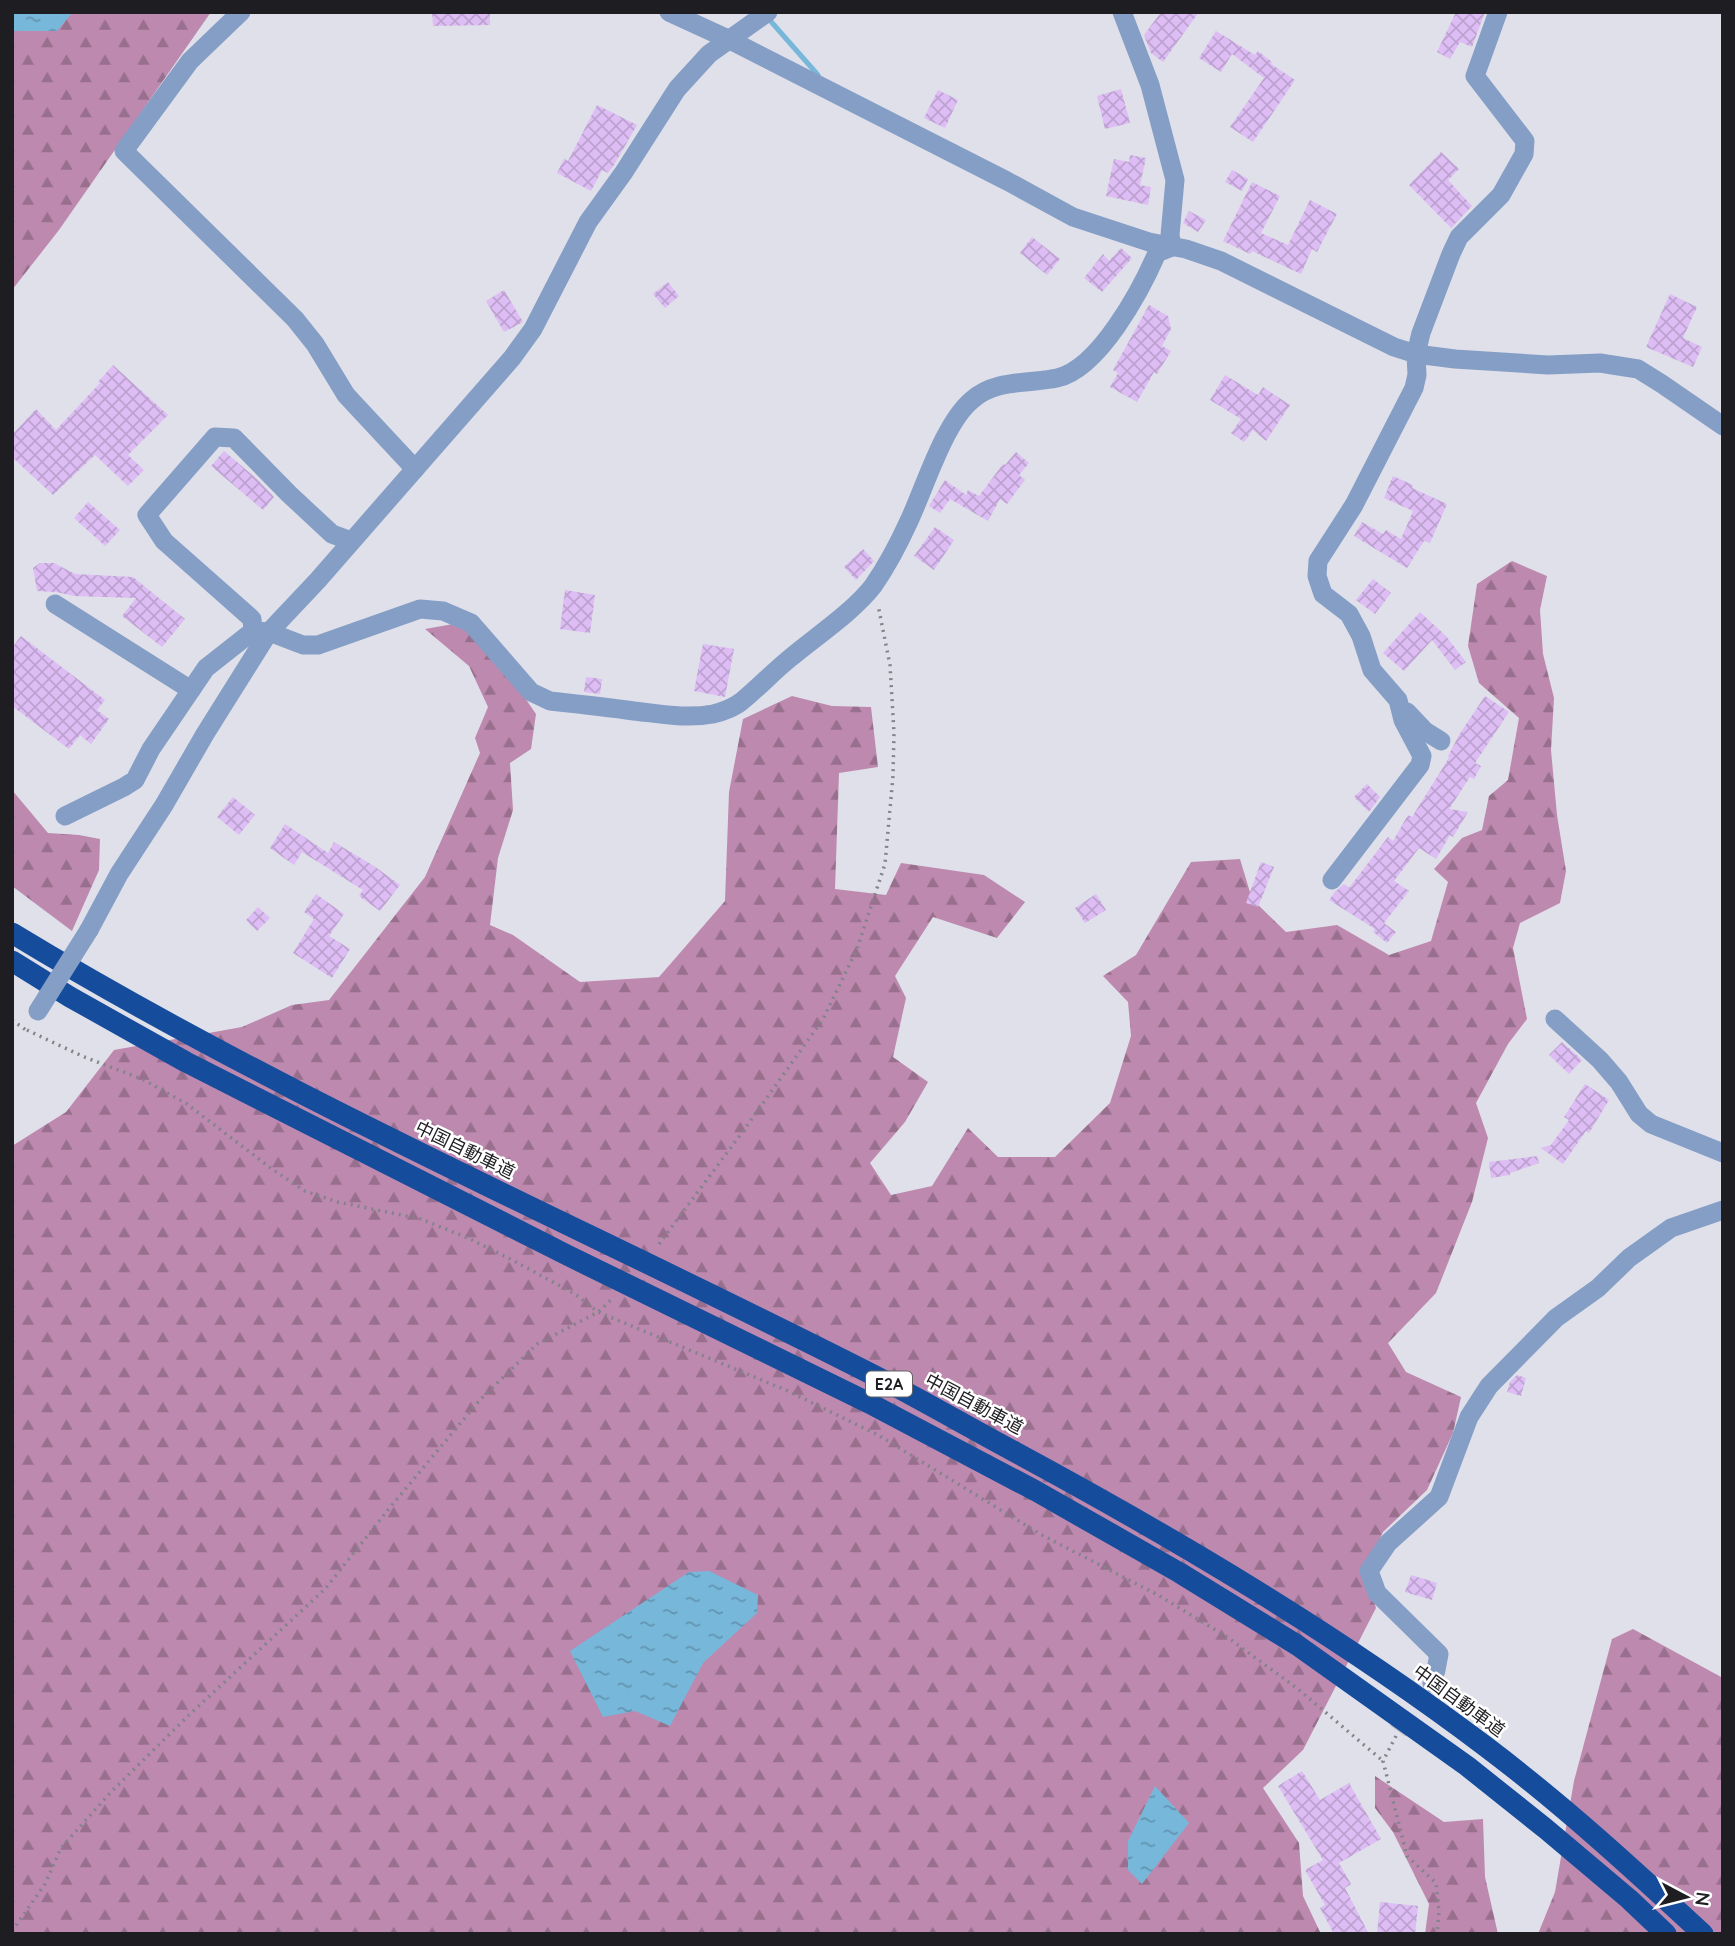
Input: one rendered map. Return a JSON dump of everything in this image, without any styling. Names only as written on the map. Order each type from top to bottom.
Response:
[{"type":"highway","name":"中国自動車道","points":[[12,933],[199,1040],[378,1133],[887,1382],[1190,1549],[1308,1623],[1485,1746],[1560,1806],[1703,1934]]},
{"type":"highway","name":"E2A","points":[[12,961],[186,1062],[567,1255],[869,1403],[1035,1491],[1180,1573],[1297,1645],[1467,1766],[1629,1899],[1666,1934]]},
{"type":"street","points":[[241,12],[190,61],[124,151],[295,319],[315,344],[346,395],[415,469]]},
{"type":"street","points":[[669,12],[730,40],[1073,217],[1149,242],[1186,249],[1221,261],[1394,347],[1416,354],[1548,365],[1600,363],[1638,369],[1723,426]]},
{"type":"street","points":[[65,816],[135,780],[152,749],[206,668],[261,631],[318,580],[512,358],[533,329],[588,222],[624,172],[677,89],[709,54],[768,12]]},
{"type":"street","points":[[1122,12],[1150,85],[1175,180],[1170,235],[1172,247]]},
{"type":"street","points":[[1441,741],[1411,718],[1372,670],[1362,636],[1349,614],[1322,594],[1317,576],[1318,561],[1354,505],[1414,388],[1417,375],[1416,354],[1421,333],[1459,237],[1501,195],[1524,154],[1525,141],[1475,76],[1498,12]]},
{"type":"street","points":[[351,541],[332,534],[234,438],[215,437],[147,515],[164,541],[253,619],[261,631],[303,645],[318,645],[420,609],[443,611],[471,623],[531,692],[550,701],[687,717],[715,713],[740,703],[772,672],[855,605],[872,587],[908,523],[948,432],[964,408],[983,391],[1001,385],[1060,377],[1077,370],[1090,359],[1121,319],[1146,278],[1157,253],[1172,247]]},
{"type":"street","points":[[55,604],[191,690]]},
{"type":"street","points":[[38,1011],[89,930],[119,874],[164,805],[261,631]]},
{"type":"street","points":[[1332,880],[1420,765],[1422,756],[1403,720],[1398,700]]},
{"type":"street","points":[[1555,1019],[1600,1060],[1619,1082],[1639,1114],[1651,1124],[1723,1153]]},
{"type":"street","points":[[1432,1683],[1438,1654],[1377,1593],[1369,1571],[1388,1543],[1439,1497],[1469,1417],[1489,1387],[1556,1318],[1598,1288],[1629,1258],[1671,1228],[1723,1210]]},
{"type":"path","points":[[659,1244],[823,1019],[857,949],[885,864],[894,733],[890,665],[872,587]]},
{"type":"path","points":[[27,1030],[82,1056],[144,1080],[187,1104],[305,1191],[338,1202],[421,1220],[470,1239],[563,1288],[598,1312],[788,1391],[878,1436],[1040,1534],[1157,1595],[1227,1637],[1298,1689],[1383,1761],[1407,1856],[1436,1883],[1439,1912],[1437,1934]]},
{"type":"path","points":[[12,1931],[45,1884],[61,1848],[111,1792],[189,1715],[325,1590],[479,1401],[537,1344],[598,1312],[615,1295]]},
{"type":"path","points":[[1383,1761],[1398,1731]]},
{"type":"green space","points":[[12,12],[211,12],[59,230],[12,290]]},
{"type":"green space","points":[[1512,561],[1547,576],[1540,610],[1543,654],[1554,698],[1551,750],[1566,871],[1560,903],[1520,923],[1513,948],[1527,1019],[1508,1044],[1476,1103],[1488,1138],[1472,1202],[1436,1293],[1388,1343],[1406,1372],[1461,1397],[1453,1433],[1427,1490],[1383,1532],[1365,1570],[1376,1608],[1303,1750],[1263,1788],[1299,1843],[1303,1896],[1321,1934],[12,1934],[12,1146],[66,1112],[114,1050],[242,1027],[292,1005],[329,1000],[425,877],[480,753],[475,738],[488,707],[469,666],[425,629],[459,623],[516,685],[536,714],[531,749],[510,763],[513,810],[498,858],[490,925],[513,935],[580,982],[659,977],[725,901],[729,792],[743,719],[792,696],[832,706],[871,707],[878,767],[839,773],[835,889],[886,895],[901,863],[984,875],[1025,902],[997,938],[933,917],[895,976],[906,998],[893,1057],[928,1082],[905,1122],[870,1163],[891,1195],[932,1186],[968,1128],[998,1157],[1055,1157],[1110,1103],[1131,1036],[1128,1002],[1103,976],[1136,955],[1191,862],[1240,859],[1252,899],[1286,932],[1337,925],[1389,955],[1431,941],[1448,882],[1434,869],[1462,838],[1482,830],[1489,796],[1508,780],[1519,718],[1479,683],[1468,646],[1477,584]]},
{"type":"green space","points":[[12,790],[48,833],[100,839],[99,870],[72,931],[12,886]]},
{"type":"green space","points":[[1633,1629],[1723,1678],[1723,1934],[1538,1934],[1555,1892],[1574,1781],[1612,1639]]},
{"type":"green space","points":[[1375,1776],[1444,1822],[1483,1819],[1485,1877],[1498,1934],[1425,1934],[1429,1904],[1393,1832],[1375,1808]]},
{"type":"water","points":[[12,12],[73,12],[57,31],[12,31]]},
{"type":"water","points":[[709,1571],[758,1595],[757,1613],[703,1663],[670,1726],[635,1711],[603,1717],[570,1651],[689,1572]]},
{"type":"water","points":[[1155,1786],[1189,1823],[1142,1884],[1128,1870],[1128,1841]]},
{"type":"building","points":[[432,12],[490,12],[490,25],[433,26]]},
{"type":"building","points":[[1161,12],[1199,12],[1163,62],[1151,53],[1144,35]]},
{"type":"building","points":[[1456,12],[1485,12],[1472,47],[1460,42],[1450,59],[1437,52]]},
{"type":"building","points":[[1216,31],[1255,55],[1258,51],[1272,62],[1271,64],[1295,80],[1253,142],[1230,127],[1264,78],[1232,54],[1221,72],[1199,58]]},
{"type":"building","points":[[1121,89],[1130,123],[1105,129],[1097,96]]},
{"type":"building","points":[[938,90],[958,100],[945,128],[924,118]]},
{"type":"building","points":[[597,105],[637,125],[614,165],[608,173],[602,170],[591,191],[557,173],[564,159],[568,161]]},
{"type":"building","points":[[1441,152],[1459,169],[1448,180],[1472,206],[1451,228],[1409,185]]},
{"type":"building","points":[[1130,155],[1146,158],[1140,185],[1151,187],[1148,205],[1106,196],[1114,159],[1129,162]]},
{"type":"building","points":[[1232,170],[1248,179],[1242,191],[1225,182]]},
{"type":"building","points":[[1252,182],[1280,196],[1261,233],[1288,245],[1310,200],[1337,214],[1317,252],[1312,249],[1301,274],[1223,241]]},
{"type":"building","points":[[1189,211],[1206,220],[1198,232],[1183,223]]},
{"type":"building","points":[[1032,237],[1060,259],[1047,275],[1020,253]]},
{"type":"building","points":[[1121,248],[1132,258],[1102,292],[1084,278],[1103,254],[1109,261]]},
{"type":"building","points":[[668,282],[679,296],[665,308],[653,294]]},
{"type":"building","points":[[504,290],[523,322],[504,332],[486,301]]},
{"type":"building","points":[[1670,294],[1697,307],[1683,338],[1702,347],[1693,367],[1646,347]]},
{"type":"building","points":[[1149,305],[1168,316],[1171,329],[1162,346],[1171,351],[1157,374],[1154,372],[1137,402],[1110,387],[1118,373],[1113,370]]},
{"type":"building","points":[[113,365],[168,415],[128,455],[144,470],[128,486],[95,455],[53,495],[12,457],[12,435],[36,409],[56,430]]},
{"type":"building","points":[[1225,375],[1258,395],[1263,387],[1290,405],[1266,441],[1253,430],[1244,442],[1231,433],[1241,419],[1210,400]]},
{"type":"building","points":[[224,451],[274,497],[263,510],[211,466]]},
{"type":"building","points":[[1016,452],[1029,463],[1019,475],[1025,480],[1007,504],[1000,499],[988,521],[950,499],[940,513],[929,506],[945,480],[966,495],[968,490],[979,496],[1003,464]]},
{"type":"building","points":[[1393,476],[1447,504],[1430,543],[1424,541],[1407,568],[1354,536],[1362,522],[1383,534],[1386,530],[1401,539],[1413,511],[1384,498]]},
{"type":"building","points":[[88,502],[120,530],[105,546],[74,518]]},
{"type":"building","points":[[935,527],[954,540],[934,570],[914,556]]},
{"type":"building","points":[[863,549],[874,561],[856,580],[844,567]]},
{"type":"building","points":[[40,563],[54,563],[75,574],[133,577],[185,619],[162,647],[122,616],[136,598],[74,596],[37,591],[33,568]]},
{"type":"building","points":[[1373,579],[1391,593],[1375,614],[1356,600]]},
{"type":"building","points":[[565,590],[595,595],[590,633],[560,629]]},
{"type":"building","points":[[1420,612],[1446,636],[1466,662],[1455,670],[1432,640],[1404,671],[1383,653]]},
{"type":"building","points":[[21,636],[105,700],[97,710],[109,719],[91,744],[80,735],[69,749],[12,706],[12,648]]},
{"type":"building","points":[[703,644],[734,649],[725,697],[694,691]]},
{"type":"building","points":[[586,677],[602,679],[600,694],[584,692]]},
{"type":"building","points":[[1485,696],[1509,712],[1475,763],[1481,766],[1474,779],[1470,777],[1449,809],[1468,812],[1453,837],[1450,835],[1436,859],[1419,848],[1394,881],[1409,891],[1384,923],[1396,932],[1387,943],[1373,932],[1375,929],[1329,900],[1344,884],[1349,888],[1388,837],[1393,841],[1408,815],[1412,817],[1449,758],[1459,735]]},
{"type":"building","points":[[1367,784],[1380,797],[1369,812],[1354,797]]},
{"type":"building","points":[[233,797],[255,815],[239,835],[217,817]]},
{"type":"building","points":[[285,824],[328,853],[334,842],[400,885],[380,911],[359,896],[363,890],[302,852],[294,865],[270,848]]},
{"type":"building","points":[[1261,862],[1274,867],[1258,907],[1246,903]]},
{"type":"building","points":[[316,894],[344,914],[329,936],[350,949],[332,978],[293,953],[314,919],[304,912]]},
{"type":"building","points":[[1096,894],[1106,910],[1085,923],[1075,908]]},
{"type":"building","points":[[258,907],[270,918],[257,931],[246,920]]},
{"type":"building","points":[[1562,1042],[1582,1060],[1569,1074],[1549,1055]]},
{"type":"building","points":[[1585,1084],[1609,1100],[1589,1133],[1586,1131],[1563,1164],[1541,1148],[1551,1145],[1569,1120],[1564,1117]]},
{"type":"building","points":[[1537,1156],[1539,1163],[1510,1175],[1491,1178],[1489,1162]]},
{"type":"building","points":[[1517,1375],[1526,1378],[1521,1396],[1507,1392],[1510,1382]]},
{"type":"building","points":[[1411,1575],[1437,1583],[1432,1600],[1405,1592]]},
{"type":"building","points":[[1302,1771],[1320,1800],[1349,1783],[1381,1839],[1339,1863],[1351,1884],[1345,1888],[1369,1934],[1334,1934],[1320,1908],[1325,1905],[1305,1870],[1323,1860],[1278,1786]]},
{"type":"building","points":[[1380,1902],[1418,1906],[1415,1934],[1377,1934]]},
{"type":"waterway","points":[[767,17],[818,75]]},
{"type":"tunnel","points":[[1398,1731],[1429,1687]]}]
